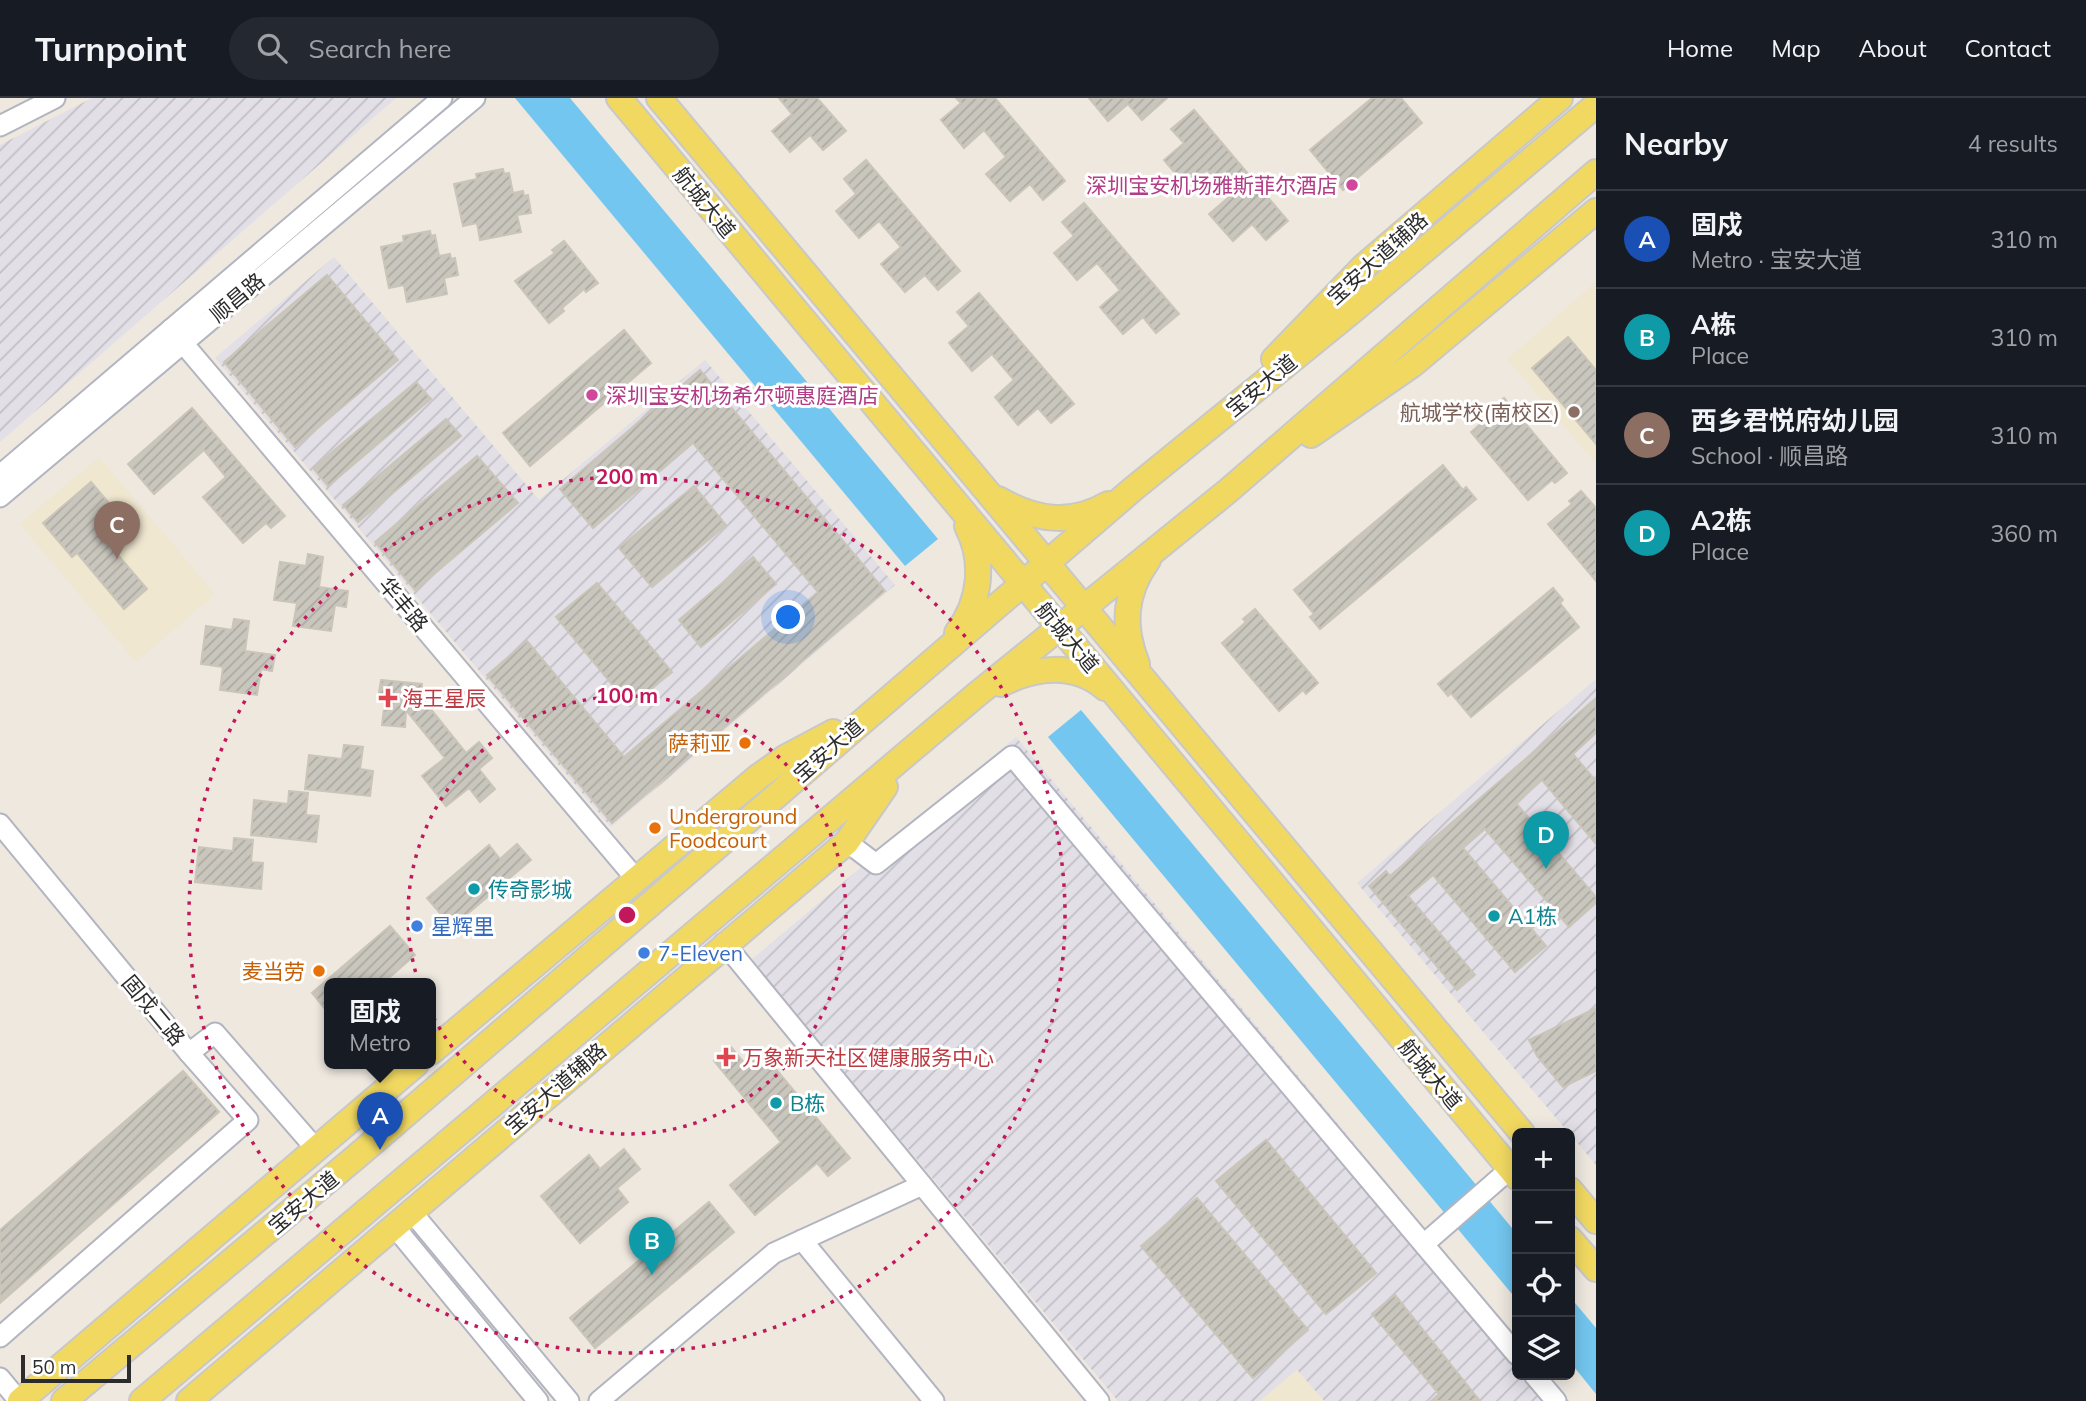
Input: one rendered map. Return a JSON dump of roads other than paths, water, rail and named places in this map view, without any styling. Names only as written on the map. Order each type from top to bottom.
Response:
[{"type":"main road","name":"航城大道","points":[[619,98],[1024,583],[1509,1174]]},
{"type":"main road","name":"航城大道","points":[[659,98],[1518,1128]]},
{"type":"main road","name":"宝安大道辅路","points":[[1206,430],[1341,287],[1560,98]]},
{"type":"main road","name":"宝安大道","points":[[65,1401],[356,1157],[1133,489],[1351,312],[1596,105]]},
{"type":"main road","points":[[142,1401],[904,759],[975,696],[1229,489],[1596,172]]},
{"type":"main road","points":[[1229,489],[1412,365],[1596,211]]},
{"type":"main road","points":[[988,493],[1034,517],[1054,520],[1087,513],[1133,489]]},
{"type":"main road","points":[[940,654],[961,627],[973,603],[979,578],[975,543],[953,501]]},
{"type":"main road","points":[[1145,684],[1127,638],[1126,612],[1146,563],[1164,541]]},
{"type":"main road","points":[[975,696],[1026,674],[1059,670],[1087,677],[1123,704]]},
{"type":"main road","points":[[436,1048],[758,777],[786,757],[874,710]]},
{"type":"main road","name":"宝安大道辅路","points":[[189,1401],[724,943],[847,842],[904,759]]},
{"type":"main road","points":[[20,1401],[410,1069]]},
{"type":"main road","points":[[1571,1191],[1596,1221]]},
{"type":"main road","points":[[1575,1244],[1596,1269]]},
{"type":"main road","points":[[176,1373],[287,1318]]},
{"type":"street","points":[[0,126],[55,98]]},
{"type":"street","name":"顺昌路","points":[[0,497],[442,98]]},
{"type":"street","name":"顺昌路","points":[[0,474],[475,98]]},
{"type":"street","name":"华丰路","points":[[177,336],[636,879]]},
{"type":"street","points":[[847,842],[876,864],[1012,756],[1426,1242],[1512,1349]]},
{"type":"street","name":"固戍二路","points":[[0,824],[190,1053],[215,1033],[316,1149]]},
{"type":"street","points":[[724,943],[1099,1401]]},
{"type":"street","points":[[0,1337],[248,1120],[190,1053]]},
{"type":"street","points":[[1426,1242],[1509,1174]]},
{"type":"street","points":[[599,1401],[774,1253],[922,1185]]},
{"type":"street","points":[[403,1218],[538,1401]]},
{"type":"street","points":[[403,1218],[569,1401]]},
{"type":"street","points":[[802,1240],[934,1401]]},
{"type":"street","points":[[0,1378],[20,1401]]},
{"type":"street","points":[[1538,1380],[1556,1401]]},
{"type":"water","points":[[515,98],[570,98],[938,539],[905,566]]},
{"type":"water","points":[[1081,710],[1512,1228],[1512,1294],[1048,737]]},
{"type":"water","points":[[1575,1303],[1596,1328],[1596,1394],[1575,1368]]},
{"type":"place","name":"深圳宝安机场雅斯菲尔酒店","points":[[1352,185]]},
{"type":"place","name":"深圳宝安机场希尔顿惠庭酒店","points":[[592,395]]},
{"type":"place","name":"航城学校(南校区)","points":[[1574,412]]},
{"type":"place","name":"西乡君悦府幼儿园","points":[[117,559]]},
{"type":"place","name":"海王星辰","points":[[388,698]]},
{"type":"place","name":"萨莉亚","points":[[745,743]]},
{"type":"place","name":"Underground Foodcourt","points":[[655,828]]},
{"type":"place","name":"A2栋","points":[[1546,869]]},
{"type":"place","name":"传奇影城","points":[[474,889]]},
{"type":"place","name":"A1栋","points":[[1494,916]]},
{"type":"place","name":"星辉里","points":[[417,926]]},
{"type":"place","name":"7-Eleven","points":[[644,953]]},
{"type":"place","name":"麦当劳","points":[[319,971]]},
{"type":"place","name":"万象新天社区健康服务中心","points":[[726,1057]]},
{"type":"place","name":"B栋","points":[[776,1103]]},
{"type":"place","name":"固戍","points":[[380,1150]]},
{"type":"place","name":"A栋","points":[[652,1275]]}]
